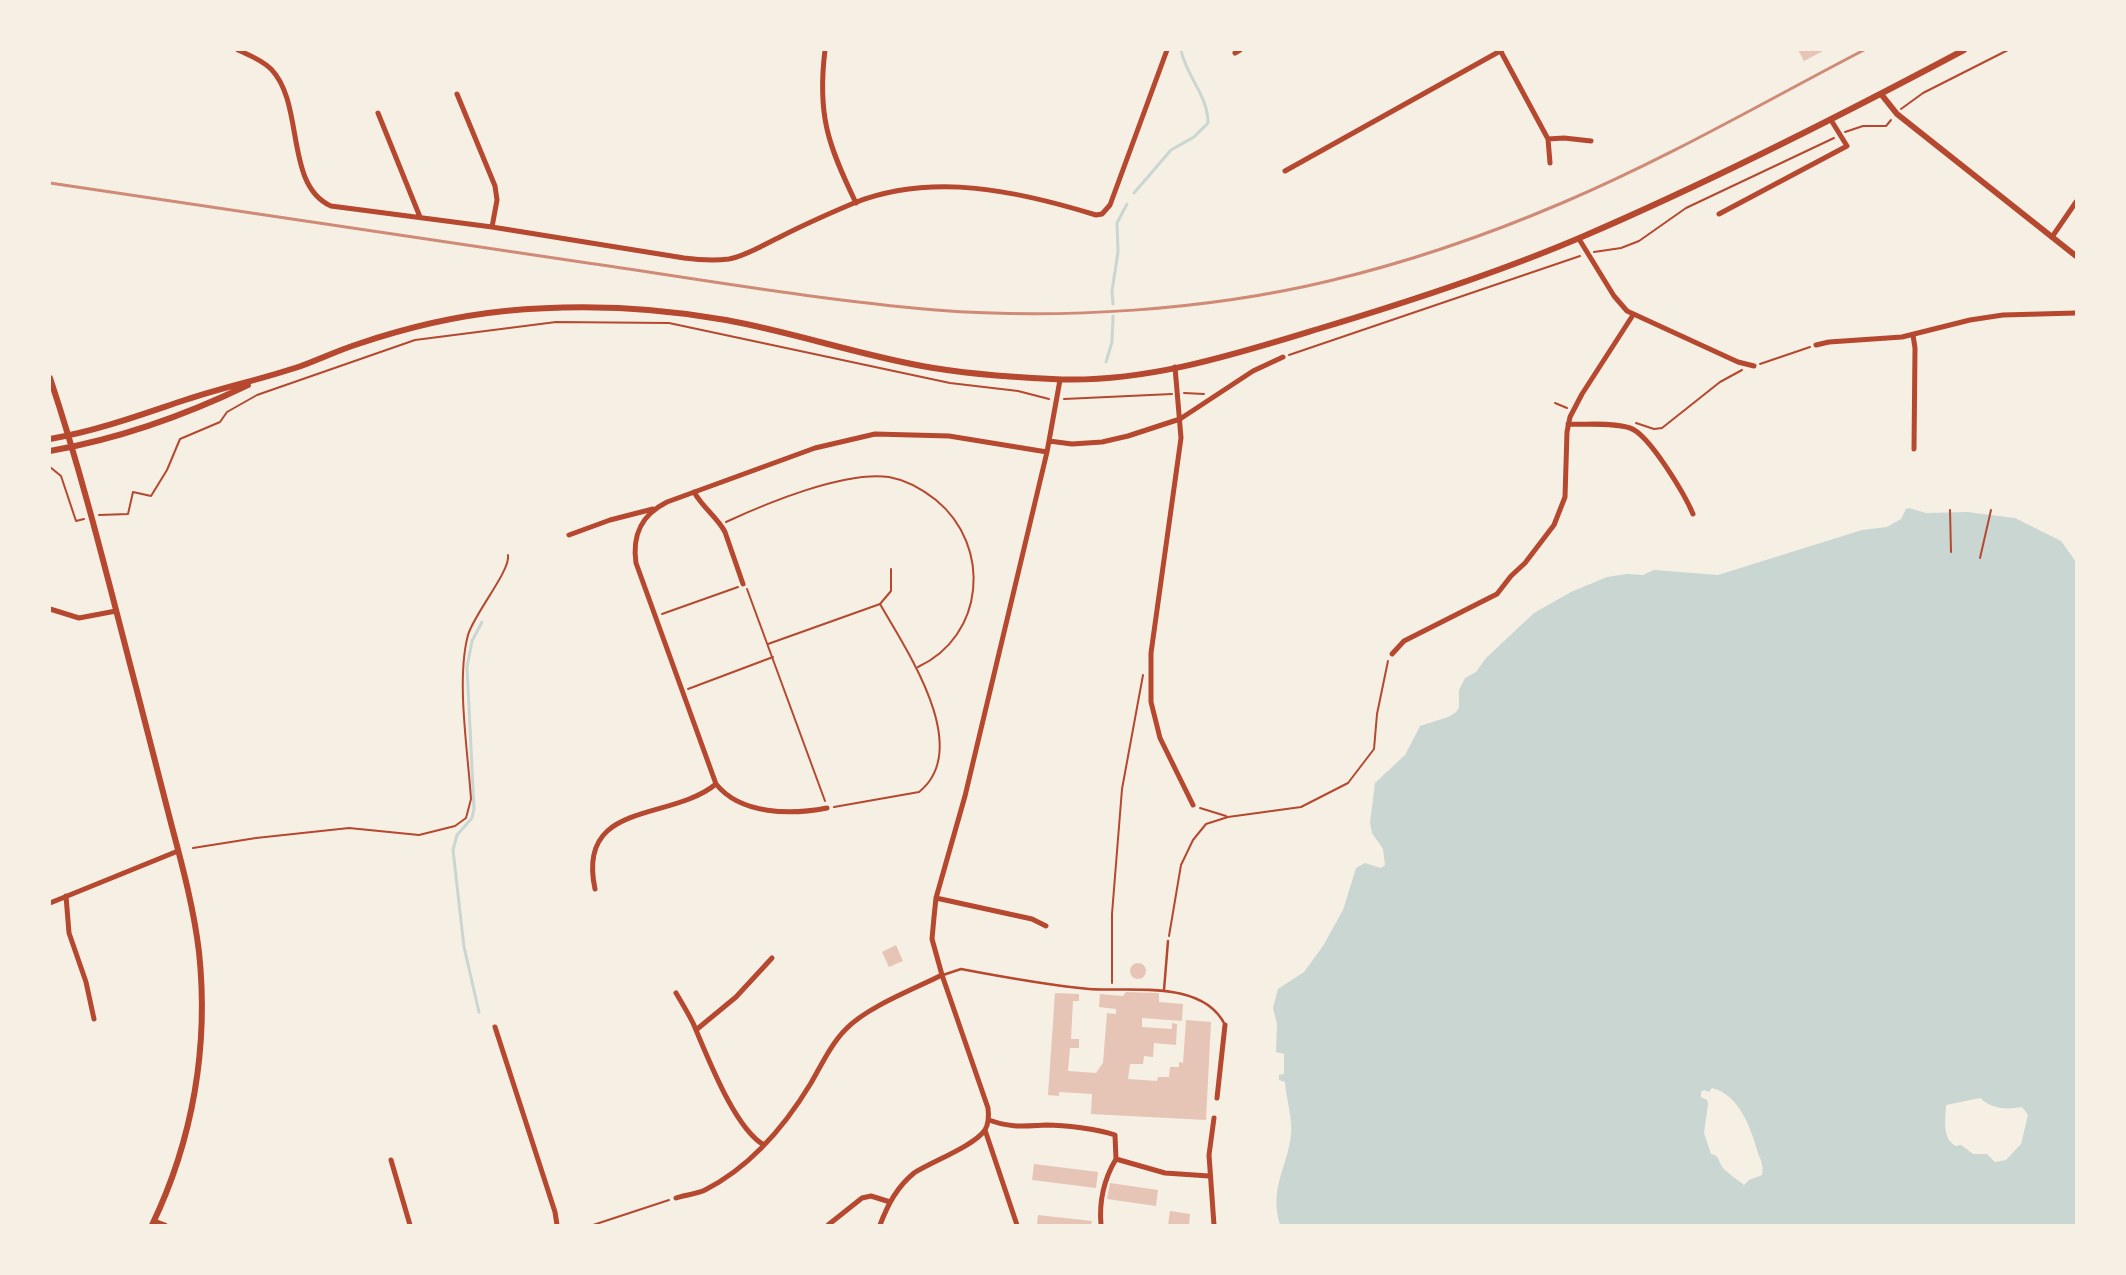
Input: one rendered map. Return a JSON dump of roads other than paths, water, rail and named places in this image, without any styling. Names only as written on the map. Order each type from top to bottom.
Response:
[{"type":"street","points":[[238,50],[267,66],[275,75],[287,100],[307,182],[316,197],[323,202],[341,208],[492,227],[684,258],[721,260],[738,257],[856,203],[903,189],[951,186],[1023,196],[1100,215],[1110,205],[1167,50]]},
{"type":"street","points":[[825,50],[822,84],[825,126],[831,147],[856,203]]},
{"type":"street","points":[[1285,170],[1501,50],[1548,139],[1550,163]]},
{"type":"street","points":[[50,452],[72,448],[189,411],[258,380],[359,344],[448,320],[505,311],[601,307],[657,310],[726,320],[922,366],[986,375],[1060,380],[1128,375],[1175,367],[1250,350],[1404,303],[1579,238],[1831,120],[1964,50]]},
{"type":"street","points":[[457,94],[495,186],[497,200],[492,227]]},
{"type":"street","points":[[1881,94],[1897,114],[2076,256]]},
{"type":"street","points":[[378,114],[420,217]]},
{"type":"street","points":[[1719,214],[1847,146],[1831,120]]},
{"type":"street","points":[[1548,139],[1564,138],[1591,141]]},
{"type":"street","points":[[2052,237],[2076,202]]},
{"type":"street","points":[[1579,238],[1617,301],[1633,315],[1738,362],[1754,366]]},
{"type":"street","points":[[1816,346],[1913,335],[1994,316],[2031,313],[2076,313]]},
{"type":"street","points":[[1392,654],[1404,641],[1497,594],[1511,576],[1526,563],[1545,534],[1554,525],[1565,497],[1568,424],[1573,411],[1633,315]]},
{"type":"street","points":[[1913,335],[1915,348],[1914,448]]},
{"type":"street","points":[[1049,441],[1072,444],[1102,442],[1128,436],[1180,419],[1253,371],[1283,357]]},
{"type":"street","points":[[1175,367],[1180,438],[1151,663],[1151,702],[1160,738],[1193,805]]},
{"type":"street","points":[[50,378],[69,436],[116,611],[178,851],[199,952],[201,991],[200,1055],[186,1136],[174,1175],[153,1223],[165,1225]]},
{"type":"street","points":[[50,439],[98,429],[215,390],[258,380]]},
{"type":"street","points":[[880,1225],[890,1202],[900,1186],[914,1173],[965,1146],[985,1130],[989,1120],[988,1108],[942,975],[932,939],[936,898],[966,796],[1047,452],[1060,380]]},
{"type":"street","points":[[1568,424],[1627,427],[1636,431],[1678,484],[1693,514]]},
{"type":"street","points":[[569,536],[617,518],[654,509],[694,492],[814,448],[876,434],[949,436],[1047,452]]},
{"type":"street","points":[[694,492],[704,507],[721,524],[744,584]]},
{"type":"street","points":[[654,509],[640,525],[635,548],[638,571],[716,784],[726,795],[752,807],[792,811],[827,808]]},
{"type":"street","points":[[50,609],[80,618],[116,611]]},
{"type":"street","points":[[595,889],[591,860],[597,844],[609,830],[636,816],[698,794],[716,784]]},
{"type":"street","points":[[50,902],[178,851]]},
{"type":"street","points":[[66,896],[69,933],[86,982],[94,1019]]},
{"type":"street","points":[[936,898],[1032,920],[1046,926]]},
{"type":"street","points":[[696,1030],[736,997],[772,958]]},
{"type":"street","points":[[676,1198],[704,1191],[742,1167],[764,1145],[802,1097],[837,1038],[847,1027],[874,1008],[942,975]]},
{"type":"street","points":[[676,993],[696,1030],[725,1092],[747,1131],[764,1145]]},
{"type":"street","points":[[1217,1098],[1225,1024]]},
{"type":"street","points":[[495,1027],[555,1212],[557,1225]]},
{"type":"street","points":[[1214,1118],[1209,1155],[1214,1225]]},
{"type":"street","points":[[989,1120],[1006,1126],[1046,1125],[1115,1135],[1116,1159],[1104,1183],[1100,1214],[1101,1225]]},
{"type":"street","points":[[985,1130],[1017,1225]]},
{"type":"street","points":[[1116,1159],[1165,1173],[1209,1176]]},
{"type":"street","points":[[391,1160],[410,1225]]},
{"type":"street","points":[[828,1225],[862,1198],[871,1196],[890,1202]]},
{"type":"lane","points":[[1164,990],[1168,941]]},
{"type":"lane","points":[[942,975],[961,970],[1049,984],[1112,989],[1164,990],[1188,996],[1204,1004],[1220,1014],[1225,1024]]},
{"type":"waterway","points":[[1134,193],[1171,150],[1194,137],[1208,123],[1201,94],[1187,68],[1181,50]]},
{"type":"waterway","points":[[1113,304],[1112,291],[1118,252],[1117,223],[1127,204]]},
{"type":"waterway","points":[[1106,362],[1112,342],[1113,316]]},
{"type":"waterway","points":[[479,1012],[464,947],[453,850],[457,835],[472,818],[474,809],[467,667],[472,641],[482,622]]},
{"type":"railway","points":[[50,183],[847,301],[984,313],[1033,314],[1134,310],[1234,299],[1329,281],[1389,265],[1476,237],[1562,203],[1639,168],[1715,130],[1864,50]]}]
